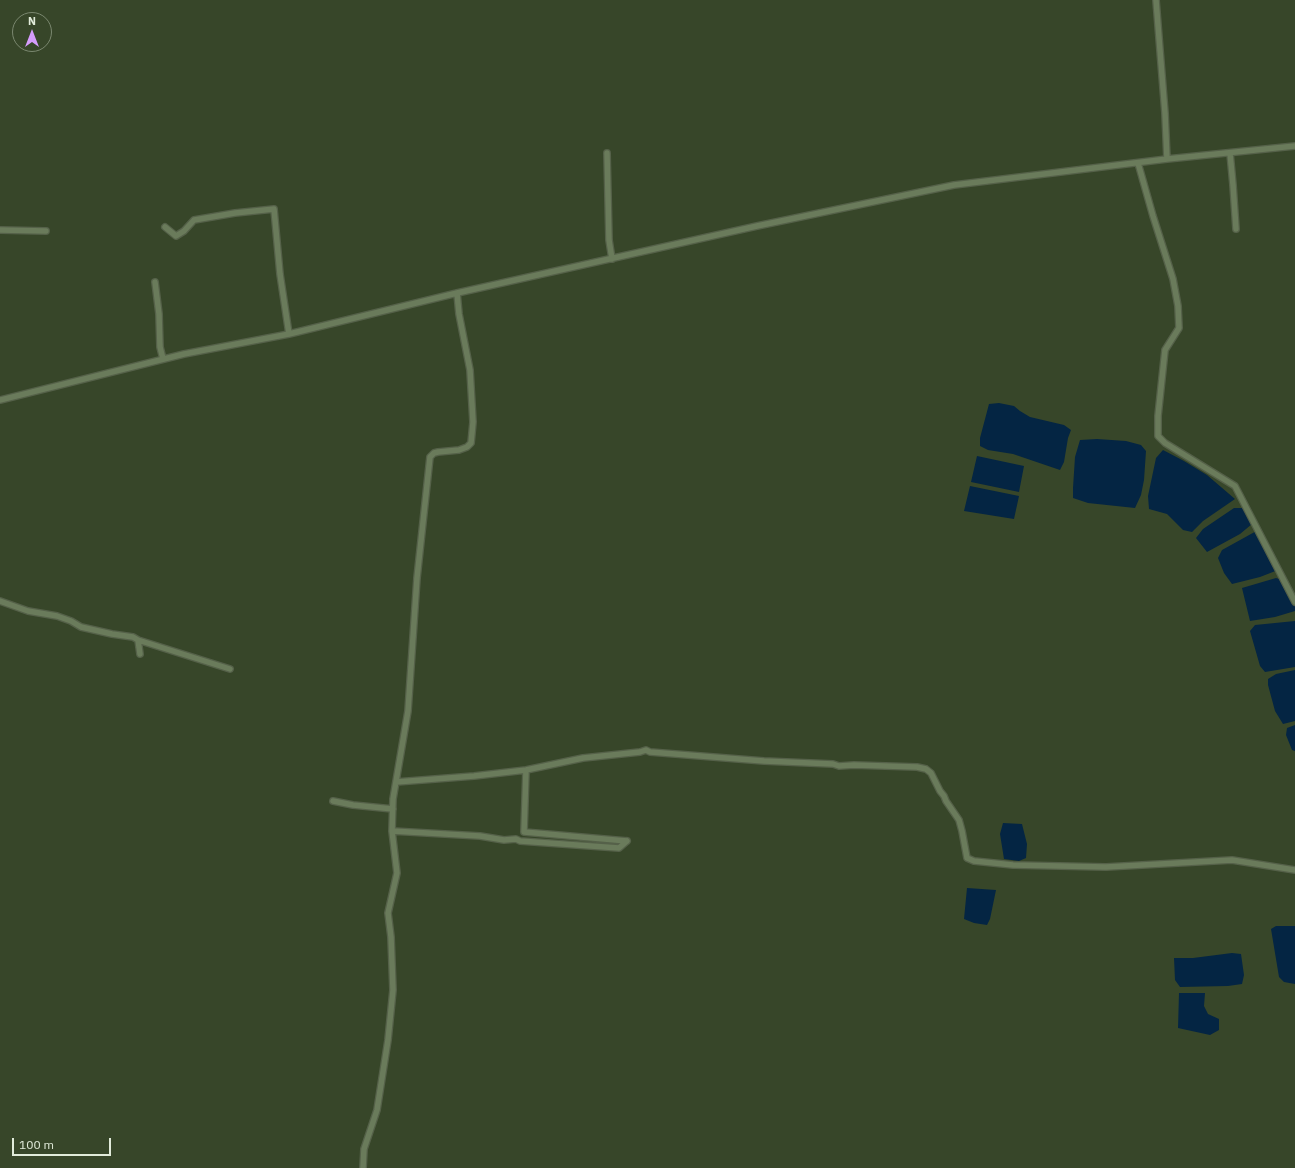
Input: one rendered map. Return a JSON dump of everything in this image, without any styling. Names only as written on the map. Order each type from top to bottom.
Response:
[{"type":"street","points":[[1156,0],[1167,159]]},
{"type":"street","points":[[0,400],[184,354],[288,334],[457,293],[757,226],[954,185],[1167,159],[1295,146]]},
{"type":"street","points":[[1230,153],[1236,229]]},
{"type":"street","points":[[607,154],[609,240],[612,259]]},
{"type":"street","points":[[1138,163],[1173,279],[1178,306],[1178,328],[1165,350],[1158,416],[1158,436],[1165,443],[1235,486],[1295,602]]},
{"type":"street","points":[[165,228],[176,236],[184,231],[194,220],[235,213],[274,209],[280,274],[288,334]]},
{"type":"street","points":[[0,230],[46,231]]},
{"type":"street","points":[[154,282],[159,314],[162,359]]},
{"type":"street","points":[[363,1168],[364,1149],[377,1110],[388,1040],[393,990],[391,937],[388,913],[397,873],[392,831],[393,809],[408,711],[417,578],[430,457],[434,453],[438,452],[459,450],[467,447],[471,443],[473,422],[470,370],[459,314],[457,293]]},
{"type":"street","points":[[0,601],[28,611],[57,616],[71,621],[81,627],[133,637],[138,640],[230,669]]},
{"type":"street","points":[[138,640],[140,654]]},
{"type":"street","points":[[396,782],[526,770],[583,758],[640,752],[646,750],[650,752],[764,761],[833,764],[838,766],[854,765],[917,767],[926,769],[931,773],[940,791],[959,820],[967,858],[974,861],[1013,865],[1106,867],[1232,860],[1295,870]]},
{"type":"street","points":[[392,831],[480,836],[504,840],[516,839],[520,841],[619,848],[627,841],[524,832],[526,770]]},
{"type":"street","points":[[333,801],[353,805],[393,809]]},
{"type":"water","points":[[999,403],[1014,406],[1030,417],[1064,425],[1071,430],[1068,438],[1064,462],[1060,470],[1013,454],[988,450],[980,446],[980,438],[989,404]]},
{"type":"water","points":[[1097,439],[1126,441],[1141,445],[1146,451],[1144,480],[1141,495],[1135,508],[1088,503],[1073,498],[1075,457],[1080,440]]},
{"type":"water","points":[[1163,450],[1207,475],[1235,499],[1203,521],[1192,532],[1183,530],[1167,514],[1149,509],[1148,496],[1156,458]]},
{"type":"water","points":[[977,456],[1024,466],[1019,492],[971,482]]},
{"type":"water","points":[[970,486],[1019,496],[1014,519],[964,511]]},
{"type":"water","points":[[1234,508],[1242,508],[1251,517],[1252,524],[1240,534],[1207,552],[1196,538],[1203,529]]},
{"type":"water","points":[[1260,529],[1278,570],[1260,577],[1232,584],[1224,573],[1218,558],[1222,550]]},
{"type":"water","points":[[1276,578],[1286,581],[1295,602],[1295,611],[1275,617],[1250,621],[1242,588]]},
{"type":"water","points":[[1295,621],[1295,667],[1265,672],[1260,666],[1250,631],[1255,625]]},
{"type":"water","points":[[1295,670],[1295,721],[1283,724],[1275,711],[1268,685],[1268,679],[1276,674]]},
{"type":"water","points":[[1295,725],[1295,751],[1292,750],[1286,735],[1287,728]]},
{"type":"water","points":[[1003,823],[1022,824],[1027,844],[1026,858],[1019,861],[1004,859],[1000,834]]},
{"type":"water","points":[[967,888],[996,890],[990,919],[987,925],[974,923],[964,919]]},
{"type":"water","points":[[1276,926],[1295,926],[1295,984],[1284,982],[1279,977],[1271,929]]},
{"type":"water","points":[[1232,953],[1241,954],[1244,975],[1242,984],[1228,986],[1180,987],[1175,980],[1174,958],[1193,958]]},
{"type":"water","points":[[1179,993],[1205,993],[1204,1006],[1208,1014],[1219,1019],[1219,1030],[1210,1035],[1178,1028]]}]
